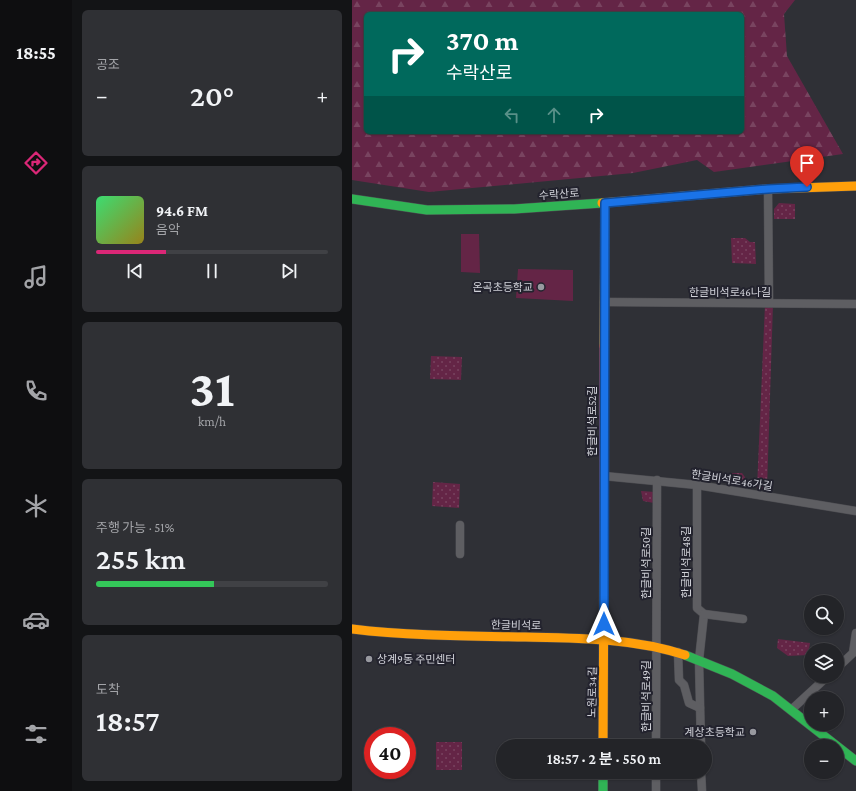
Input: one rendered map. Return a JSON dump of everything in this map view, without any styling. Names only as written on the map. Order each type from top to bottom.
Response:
[{"type":"street","name":"수락산로","points":[[352,199],[427,210],[514,209],[768,189],[856,186]]},
{"type":"street","points":[[768,189],[769,303]]},
{"type":"street","name":"한글비석로52길","points":[[604,639],[605,203]]},
{"type":"street","name":"한글비석로46나길","points":[[604,302],[856,304]]},
{"type":"street","name":"한글비석로46가길","points":[[604,476],[697,485],[856,511]]},
{"type":"street","name":"한글비석로50길","points":[[657,480],[657,646]]},
{"type":"street","name":"한글비석로48길","points":[[697,485],[697,608],[704,614],[699,660],[701,739]]},
{"type":"street","points":[[460,525],[460,554]]},
{"type":"street","points":[[704,614],[743,619]]},
{"type":"street","name":"한글비석로","points":[[352,629],[393,633],[604,639],[657,646],[699,660],[743,679],[773,696],[856,760]]},
{"type":"street","points":[[844,662],[854,654],[856,633]]},
{"type":"street","name":"노원로34길","points":[[603,739],[604,639]]},
{"type":"street","name":"한글비석로49길","points":[[656,739],[657,646]]},
{"type":"street","points":[[678,652],[680,680],[684,685],[689,703],[700,708]]},
{"type":"street","points":[[791,710],[820,683]]},
{"type":"street","points":[[603,779],[603,791]]},
{"type":"street","points":[[656,779],[656,791]]},
{"type":"street","points":[[701,779],[702,791]]},
{"type":"green space","points":[[352,0],[795,0],[784,14],[787,56],[843,154],[714,172],[697,160],[633,173],[429,192],[352,180]]},
{"type":"green space","points":[[779,203],[795,204],[795,219],[774,219],[774,209]]},
{"type":"green space","points":[[461,234],[479,234],[480,273],[461,272]]},
{"type":"green space","points":[[731,238],[745,238],[750,242],[755,242],[756,264],[732,263]]},
{"type":"green space","points":[[518,269],[573,270],[573,301],[516,298]]},
{"type":"green space","points":[[765,304],[773,304],[767,489],[757,488]]},
{"type":"green space","points":[[431,356],[462,357],[461,380],[430,379]]},
{"type":"green space","points":[[731,473],[742,473],[747,480],[744,486],[730,484]]},
{"type":"green space","points":[[433,482],[460,484],[459,508],[432,506]]},
{"type":"green space","points":[[641,491],[655,492],[654,503],[643,501]]},
{"type":"green space","points":[[778,639],[810,643],[804,643],[804,655],[788,656],[777,648]]},
{"type":"green space","points":[[436,742],[462,742],[462,770],[436,770]]},
{"type":"traffic: fast","points":[[352,199],[427,210],[514,209],[602,203]]},
{"type":"traffic: fast","points":[[685,655],[732,674],[773,696],[856,761]]},
{"type":"traffic: fast","points":[[603,779],[603,791]]},
{"type":"traffic: slow","points":[[602,203],[768,189],[856,186]]},
{"type":"traffic: slow","points":[[604,346],[605,203]]},
{"type":"traffic: slow","points":[[603,739],[604,564]]},
{"type":"traffic: slow","points":[[352,629],[460,636],[606,640],[646,645],[685,655]]},
{"type":"traffic: jam","points":[[604,346],[604,564]]},
{"type":"place","name":"온곡초등학교","points":[[541,287]]},
{"type":"place","name":"상계9동 주민센터","points":[[369,659]]},
{"type":"place","name":"계상초등학교","points":[[753,732]]},
{"type":"route","points":[[604,624],[605,203],[807,187]]}]
